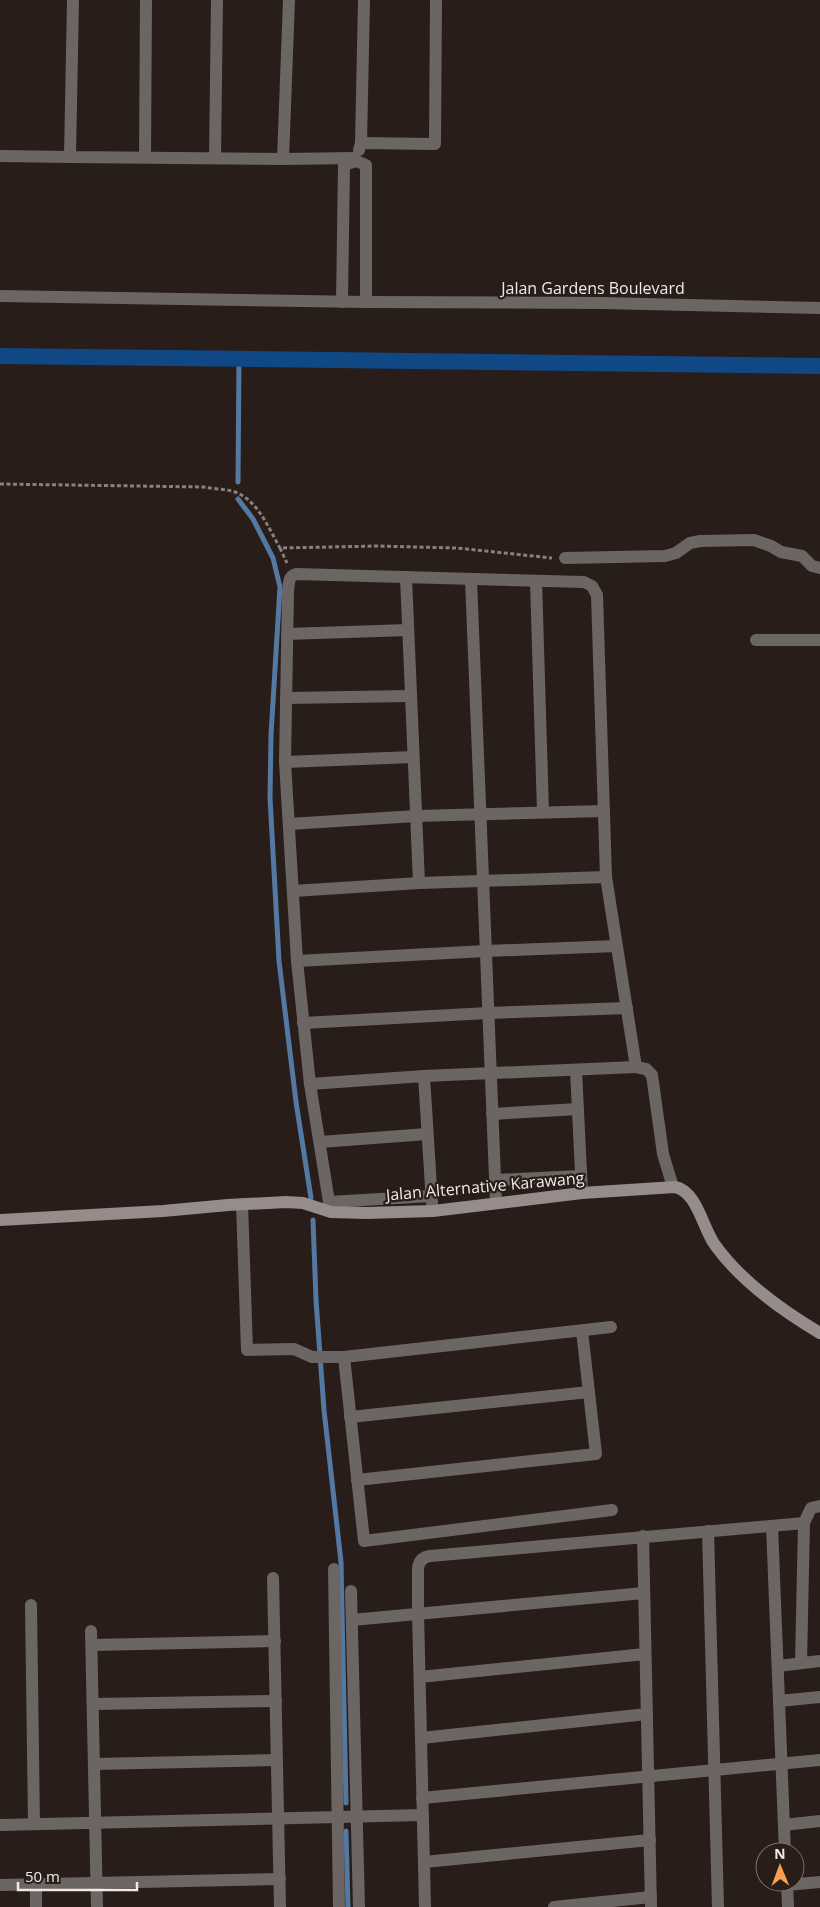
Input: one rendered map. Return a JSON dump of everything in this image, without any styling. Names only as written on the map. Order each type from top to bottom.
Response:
[{"type":"street","points":[[70,156],[73,0]]},
{"type":"street","points":[[145,157],[146,0]]},
{"type":"street","points":[[215,158],[217,0]]},
{"type":"street","points":[[283,159],[289,0]]},
{"type":"street","points":[[342,302],[344,165],[355,160],[361,143],[364,0]]},
{"type":"street","points":[[361,143],[434,144],[436,0]]},
{"type":"street","points":[[0,156],[355,160],[366,165],[366,302]]},
{"type":"street","name":"Jalan Gardens Boulevard","points":[[0,296],[342,302],[603,303],[820,308]]},
{"type":"street","points":[[566,558],[664,556],[676,553],[690,543],[700,541],[754,540],[781,552],[802,556],[815,568],[820,568]]},
{"type":"street","points":[[432,1196],[329,1202],[310,1084],[303,1023],[284,762],[289,580],[293,574],[584,582],[592,586],[597,595],[606,877],[636,1067]]},
{"type":"street","points":[[406,578],[419,883]]},
{"type":"street","points":[[471,580],[496,1203]]},
{"type":"street","points":[[536,581],[543,812]]},
{"type":"street","points":[[287,634],[408,630]]},
{"type":"street","points":[[756,640],[820,640]]},
{"type":"street","points":[[286,698],[411,696]]},
{"type":"street","points":[[284,762],[413,757]]},
{"type":"street","points":[[289,824],[416,816],[604,810]]},
{"type":"street","points":[[292,891],[419,883],[606,877]]},
{"type":"street","points":[[297,961],[617,946]]},
{"type":"street","points":[[303,1023],[488,1012],[627,1008]]},
{"type":"street","points":[[310,1084],[490,1073],[636,1067],[646,1069],[652,1075],[663,1154],[673,1187],[687,1192],[715,1246],[738,1271],[783,1310],[820,1333]]},
{"type":"street","points":[[576,1070],[582,1193]]},
{"type":"street","points":[[424,1076],[432,1211]]},
{"type":"street","points":[[492,1114],[578,1109]]},
{"type":"street","points":[[320,1142],[427,1134]]},
{"type":"street","points":[[495,1180],[582,1176]]},
{"type":"street","name":"Jalan Alternative Karawang","points":[[0,1220],[294,1202],[312,1205],[330,1212],[432,1211],[582,1193],[673,1187]]},
{"type":"street","points":[[242,1204],[247,1350],[294,1349],[319,1357],[344,1357],[611,1327]]},
{"type":"street","points":[[357,1480],[596,1454],[582,1330]]},
{"type":"street","points":[[344,1357],[364,1541],[612,1510]]},
{"type":"street","points":[[350,1417],[589,1392]]},
{"type":"street","points":[[801,1663],[804,1523],[811,1508],[820,1506]]},
{"type":"street","points":[[425,1907],[418,1563],[426,1557],[804,1523]]},
{"type":"street","points":[[772,1526],[785,1842]]},
{"type":"street","points":[[708,1531],[718,1907]]},
{"type":"street","points":[[554,1907],[651,1902],[643,1536]]},
{"type":"street","points":[[334,1568],[336,1574],[339,1907]]},
{"type":"street","points":[[273,1578],[280,1907]]},
{"type":"street","points":[[351,1591],[359,1907]]},
{"type":"street","points":[[352,1620],[644,1593]]},
{"type":"street","points":[[31,1605],[34,1824]]},
{"type":"street","points":[[91,1631],[97,1907]]},
{"type":"street","points":[[92,1645],[275,1641]]},
{"type":"street","points":[[420,1677],[645,1654]]},
{"type":"street","points":[[778,1666],[820,1662]]},
{"type":"street","points":[[780,1701],[820,1697]]},
{"type":"street","points":[[93,1704],[276,1701]]},
{"type":"street","points":[[421,1738],[647,1714]]},
{"type":"street","points":[[94,1764],[277,1760]]},
{"type":"street","points":[[422,1798],[820,1760]]},
{"type":"street","points":[[0,1825],[423,1815]]},
{"type":"street","points":[[784,1825],[820,1821]]},
{"type":"street","points":[[424,1862],[650,1840]]},
{"type":"street","points":[[0,1885],[280,1879]]},
{"type":"street","points":[[805,1882],[820,1882]]},
{"type":"street","points":[[36,1884],[36,1907]]},
{"type":"street","points":[[787,1892],[788,1907]]},
{"type":"path","points":[[0,484],[204,487],[233,492],[250,500],[265,520],[280,548],[378,546],[457,548],[566,558]]},
{"type":"waterway","points":[[0,356],[820,366]]},
{"type":"waterway","points":[[238,482],[239,358]]},
{"type":"waterway","points":[[238,499],[253,519],[273,558],[280,587],[271,735],[270,798],[279,961],[296,1102],[311,1198]]},
{"type":"waterway","points":[[313,1220],[316,1300],[324,1410],[341,1562],[346,1803]]},
{"type":"waterway","points":[[346,1831],[348,1907]]}]
